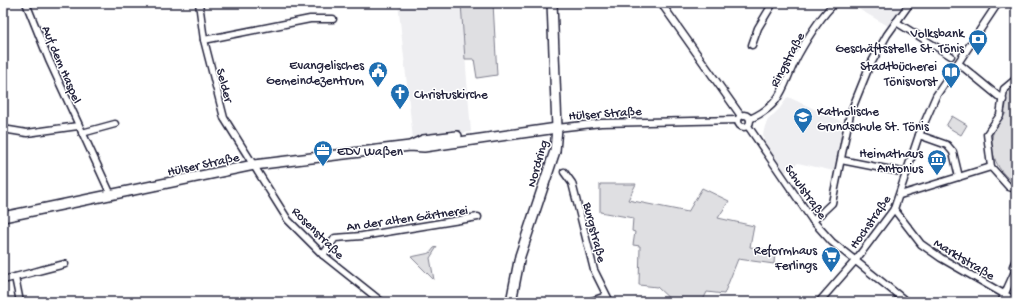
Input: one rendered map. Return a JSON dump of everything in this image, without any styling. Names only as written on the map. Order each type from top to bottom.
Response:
[{"type":"main road","name":"Nordring","points":[[511,302],[520,256],[555,151],[557,128],[552,3]]},
{"type":"main road","name":"Hülser Straße","points":[[3,216],[254,165],[410,146],[423,140],[457,136],[475,139],[557,128]]},
{"type":"street","name":"Auf dem Haspel","points":[[26,3],[78,126],[110,195]]},
{"type":"street","name":"Selder","points":[[199,3],[204,40],[224,118],[254,165]]},
{"type":"street","points":[[661,3],[739,118],[738,124],[745,128],[749,123],[745,115],[739,118]]},
{"type":"street","points":[[752,44],[758,28],[772,3]]},
{"type":"street","name":"Ringstraße","points":[[749,123],[768,109],[782,94],[801,51],[822,18],[835,3]]},
{"type":"street","points":[[813,221],[832,203],[850,114],[869,67],[887,35],[910,3]]},
{"type":"street","name":"Hochstraße","points":[[819,302],[855,261],[894,209],[900,195],[919,135],[936,96],[955,59],[998,3]]},
{"type":"street","points":[[204,40],[310,19],[334,18]]},
{"type":"street","points":[[896,22],[955,59],[1003,100]]},
{"type":"street","points":[[1016,79],[1004,89],[1000,115],[987,134],[991,167],[1008,187],[1016,189]]},
{"type":"street","name":"Hülser Straße","points":[[557,128],[601,123],[739,118]]},
{"type":"street","name":"Schulstraße","points":[[749,123],[813,221],[832,242],[906,302]]},
{"type":"street","points":[[82,133],[115,124]]},
{"type":"street","points":[[3,129],[27,133],[78,126]]},
{"type":"street","points":[[919,135],[947,145],[953,152],[959,177]]},
{"type":"street","points":[[841,160],[907,174]]},
{"type":"street","name":"Rosenstraße","points":[[254,165],[288,220],[323,255],[382,302]]},
{"type":"street","points":[[900,195],[991,167]]},
{"type":"street","name":"Burgstraße","points":[[564,172],[572,183],[594,270],[608,299],[589,302]]},
{"type":"street","name":"Marktstraße","points":[[894,209],[921,244],[941,258],[1016,301]]},
{"type":"street","name":"An der alten Gärtnerei","points":[[323,255],[336,238],[362,236],[478,217]]},
{"type":"street","points":[[1001,302],[1016,269],[1013,266],[1016,260]]},
{"type":"street","points":[[3,280],[65,264]]},
{"type":"street","points":[[15,277],[20,302]]},
{"type":"shaded area","points":[[398,3],[461,3],[471,132],[413,139]]},
{"type":"shaded area","points":[[461,3],[493,3],[497,75],[477,78],[474,59],[465,59]]},
{"type":"shaded area","points":[[848,3],[904,3],[890,23],[890,27]]},
{"type":"shaded area","points":[[1016,81],[1016,183],[1005,175],[997,164],[994,158],[992,138],[997,125],[1006,113],[1004,112],[1007,93],[1011,85]]},
{"type":"shaded area","name":"Katholische Grundschule St. Tönis","points":[[788,97],[845,123],[834,171],[798,163],[784,173],[766,146],[763,135],[765,126],[768,120]]},
{"type":"shaded area","points":[[952,116],[967,125],[961,135],[946,126]]},
{"type":"shaded area","points":[[600,184],[636,184],[628,200],[688,212],[702,188],[729,201],[718,218],[754,226],[750,247],[775,251],[774,264],[738,259],[724,294],[707,292],[702,302],[673,302],[657,287],[639,285],[640,246],[633,245],[635,232],[632,231],[633,218],[600,212]]},
{"type":"shaded area","points":[[437,247],[430,258],[434,280],[411,257],[430,253]]},
{"type":"place","name":"Volksbank Geschäftsstelle St. Tönis","points":[[978,56]]},
{"type":"place","name":"Evangelisches Gemeindezentrum","points":[[378,88]]},
{"type":"place","name":"Stadtbücherei Tönisvorst","points":[[951,89]]},
{"type":"place","name":"Christuskirche","points":[[400,110]]},
{"type":"place","name":"Katholische Grundschule St. Tönis","points":[[803,134]]},
{"type":"place","name":"EDV Waßen","points":[[323,167]]},
{"type":"place","name":"Heimathaus Antonius","points":[[937,176]]},
{"type":"place","name":"Reformhaus Ferlings","points":[[831,273]]}]
